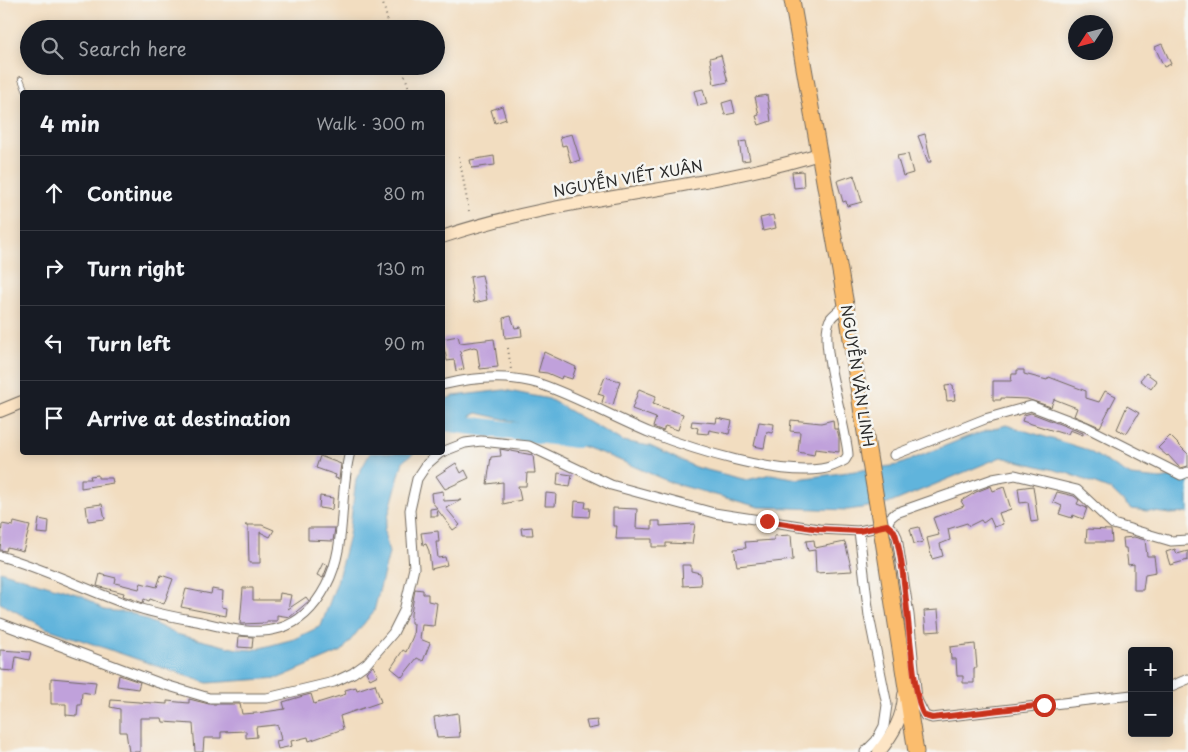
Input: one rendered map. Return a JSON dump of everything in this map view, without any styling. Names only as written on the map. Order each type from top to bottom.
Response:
[{"type":"highway","name":"NGUYỄN VĂN LINH","points":[[792,0],[846,305],[862,414],[907,676],[916,752]]},
{"type":"street","name":"NGUYỄN VIẾT XUÂN","points":[[445,235],[470,227],[565,206],[756,172],[820,154]]},
{"type":"street","points":[[445,384],[477,377],[515,379],[539,384],[652,433],[708,451],[776,467],[822,469],[846,460],[848,455],[830,363],[827,333],[830,318],[846,305]]},
{"type":"street","points":[[0,411],[20,403]]},
{"type":"street","points":[[894,455],[985,419],[1031,406],[1086,427],[1181,475],[1188,472]]},
{"type":"street","points":[[445,451],[465,443],[481,441],[529,446],[611,485],[714,513],[819,529],[859,531],[887,525]]},
{"type":"street","points":[[0,556],[57,575],[125,604],[149,611],[237,630],[268,631],[281,628],[303,617],[331,576],[340,538],[350,455]]},
{"type":"street","points":[[0,623],[158,683],[209,698],[266,698],[334,682],[353,673],[367,663],[393,633],[404,611],[414,568],[410,510],[417,479],[427,464],[438,455]]},
{"type":"street","points":[[887,525],[890,518],[911,507],[994,479],[1014,476],[1077,490],[1112,524],[1171,541],[1188,540]]},
{"type":"street","points":[[879,752],[898,724],[904,707],[907,676],[909,615],[897,537],[894,531],[887,525]]},
{"type":"street","points":[[859,531],[867,608],[887,705],[884,726],[876,741],[865,752]]},
{"type":"street","points":[[907,676],[919,709],[925,716],[932,718],[1128,695]]},
{"type":"street","points":[[1173,685],[1188,679]]},
{"type":"lane","points":[[21,79],[25,90]]},
{"type":"path","points":[[382,0],[388,20]]},
{"type":"path","points":[[405,75],[409,90]]},
{"type":"path","points":[[459,156],[469,210]]},
{"type":"path","points":[[508,348],[511,374],[515,379]]},
{"type":"water","points":[[504,390],[549,399],[622,441],[650,446],[695,467],[747,480],[771,474],[798,479],[898,465],[967,437],[1006,425],[1085,449],[1131,476],[1161,479],[1188,474],[1188,513],[1170,514],[1131,509],[1111,490],[1067,473],[1001,457],[888,504],[848,510],[759,507],[672,483],[612,457],[512,421],[477,413],[445,430],[445,399],[454,396]]},
{"type":"water","points":[[369,455],[411,455],[403,461],[384,531],[389,553],[374,611],[342,651],[279,678],[207,683],[46,628],[0,603],[0,571],[83,596],[104,610],[132,613],[176,634],[237,649],[253,650],[294,639],[321,626],[337,582],[349,535],[356,479]]},
{"type":"building","points":[[1162,44],[1171,64],[1164,67],[1155,47]]},
{"type":"building","points":[[721,55],[728,82],[714,85],[710,58]]},
{"type":"building","points":[[703,89],[707,104],[698,106],[694,91]]},
{"type":"building","points":[[767,95],[771,121],[759,125],[756,116],[759,115],[755,97]]},
{"type":"building","points":[[732,100],[735,113],[725,115],[722,103]]},
{"type":"building","points":[[502,106],[506,119],[495,123],[491,110]]},
{"type":"building","points":[[572,134],[580,160],[571,163],[566,145],[562,146],[560,137]]},
{"type":"building","points":[[925,134],[931,162],[928,162],[918,136]]},
{"type":"building","points":[[746,141],[750,160],[742,161],[739,142]]},
{"type":"building","points":[[908,154],[913,173],[903,176],[897,156]]},
{"type":"building","points":[[494,156],[495,165],[472,168],[470,160]]},
{"type":"building","points":[[803,171],[804,187],[794,188],[792,172]]},
{"type":"building","points":[[854,175],[862,202],[847,206],[846,201],[843,202],[837,181]]},
{"type":"building","points":[[773,215],[776,228],[763,231],[760,218]]},
{"type":"building","points":[[482,275],[487,300],[474,303],[470,277]]},
{"type":"building","points":[[511,316],[515,328],[521,327],[522,336],[505,338],[503,318]]},
{"type":"building","points":[[458,336],[460,343],[494,339],[498,367],[480,369],[477,348],[474,347],[460,351],[464,369],[456,371],[454,360],[447,361],[445,338]]},
{"type":"building","points":[[544,352],[576,367],[572,379],[562,376],[561,379],[547,373],[538,372]]},
{"type":"building","points":[[1017,370],[1024,370],[1024,374],[1047,380],[1049,377],[1086,391],[1086,398],[1099,402],[1105,391],[1116,396],[1100,427],[1074,416],[1077,408],[1054,399],[1051,407],[1027,399],[1001,398],[1001,400],[993,400],[993,381],[1011,381],[1012,374],[1017,374]]},
{"type":"building","points":[[1146,373],[1157,381],[1151,389],[1140,380]]},
{"type":"building","points":[[605,377],[620,381],[613,405],[602,402],[604,396],[598,394]]},
{"type":"building","points":[[953,385],[955,400],[947,401],[945,386]]},
{"type":"building","points":[[639,389],[656,396],[653,404],[683,414],[678,430],[665,426],[663,431],[653,427],[656,418],[632,409]]},
{"type":"building","points":[[1127,406],[1139,413],[1126,434],[1117,429]]},
{"type":"building","points":[[1031,413],[1083,433],[1083,435],[1070,430],[1068,434],[1061,433],[1022,421],[1024,415]]},
{"type":"building","points":[[717,418],[732,421],[729,434],[709,430],[708,434],[697,433],[698,428],[691,426],[692,421],[716,423]]},
{"type":"building","points":[[791,420],[821,423],[833,420],[834,429],[837,429],[839,437],[839,452],[815,449],[814,455],[798,452],[800,432],[790,431]]},
{"type":"building","points":[[759,422],[774,424],[773,433],[767,432],[764,448],[754,446]]},
{"type":"building","points":[[1170,436],[1188,454],[1188,466],[1181,468],[1158,448]]},
{"type":"building","points":[[500,449],[533,455],[535,473],[527,473],[526,486],[518,486],[521,500],[503,504],[503,482],[487,484],[491,457],[501,456]]},
{"type":"building","points":[[320,456],[341,464],[339,479],[335,478],[336,475],[316,468]]},
{"type":"building","points":[[456,463],[461,473],[465,470],[469,478],[445,489],[436,476]]},
{"type":"building","points":[[558,473],[572,475],[570,487],[557,485]]},
{"type":"building","points":[[98,475],[98,478],[112,478],[113,483],[81,488],[81,479],[91,479],[90,476]]},
{"type":"building","points":[[991,486],[993,491],[1004,487],[1011,509],[999,513],[1003,524],[994,527],[990,518],[983,523],[981,520],[969,526],[967,523],[948,529],[950,540],[940,544],[943,556],[932,559],[927,538],[939,535],[933,518],[964,506],[961,501]]},
{"type":"building","points":[[1033,486],[1038,521],[1031,522],[1028,502],[1020,503],[1018,488]]},
{"type":"building","points":[[443,491],[444,501],[461,500],[446,508],[460,525],[453,530],[437,509],[438,516],[430,516],[430,509],[437,508],[432,502],[431,493]]},
{"type":"building","points":[[1057,492],[1074,496],[1079,500],[1077,504],[1087,508],[1083,519],[1073,515],[1072,518],[1059,514],[1062,506],[1053,502]]},
{"type":"building","points":[[546,493],[556,494],[555,506],[545,506]]},
{"type":"building","points":[[320,496],[333,498],[332,510],[319,508]]},
{"type":"building","points":[[575,501],[586,502],[585,508],[590,508],[589,517],[574,516]]},
{"type":"building","points":[[102,504],[105,519],[88,521],[86,506]]},
{"type":"building","points":[[613,508],[637,509],[636,528],[652,529],[652,521],[660,521],[660,526],[695,524],[692,544],[666,543],[666,547],[652,547],[652,539],[616,539],[617,526],[613,526]]},
{"type":"building","points":[[39,519],[49,521],[48,534],[37,533]]},
{"type":"building","points":[[14,522],[30,526],[23,551],[7,547],[6,551],[0,550],[2,524],[13,526]]},
{"type":"building","points":[[245,525],[262,525],[274,530],[270,537],[260,532],[260,563],[249,563],[248,527]]},
{"type":"building","points":[[532,527],[533,535],[522,535],[521,528]]},
{"type":"building","points":[[919,527],[923,542],[914,544],[910,529]]},
{"type":"building","points":[[308,528],[335,528],[333,541],[308,540]]},
{"type":"building","points":[[1087,529],[1111,530],[1112,542],[1086,542]]},
{"type":"building","points":[[438,531],[439,542],[436,542],[438,558],[445,557],[447,565],[431,569],[429,551],[426,544],[423,545],[421,533]]},
{"type":"building","points":[[791,535],[793,560],[737,566],[734,549],[746,548],[745,542],[774,540],[774,536]]},
{"type":"building","points":[[1134,537],[1145,540],[1147,556],[1154,556],[1156,572],[1145,574],[1143,590],[1134,590],[1134,564],[1128,565],[1126,548],[1124,548],[1123,538]]},
{"type":"building","points":[[814,540],[815,548],[845,542],[852,571],[816,573],[815,550],[808,551],[806,541]]},
{"type":"building","points":[[1175,549],[1177,554],[1188,551],[1188,560],[1170,565],[1166,552]]},
{"type":"building","points":[[323,563],[328,565],[323,578],[317,575]]},
{"type":"building","points":[[682,565],[691,565],[691,571],[700,573],[701,585],[683,586]]},
{"type":"building","points":[[100,574],[116,578],[115,583],[139,589],[141,583],[157,587],[161,575],[173,579],[164,604],[150,599],[149,601],[144,599],[143,603],[123,596],[124,593],[97,586]]},
{"type":"building","points":[[243,588],[253,588],[253,600],[279,600],[280,593],[291,595],[288,609],[306,597],[309,601],[290,617],[277,615],[277,621],[240,624]]},
{"type":"building","points":[[186,589],[211,594],[212,589],[223,591],[222,607],[227,608],[226,616],[181,607]]},
{"type":"building","points":[[415,589],[423,590],[423,594],[428,594],[428,601],[437,603],[434,626],[422,625],[420,639],[430,643],[423,661],[417,658],[402,677],[391,668],[403,650],[406,652],[413,636],[414,624],[411,623],[411,614]]},
{"type":"building","points":[[938,610],[940,631],[926,632],[924,611]]},
{"type":"building","points":[[239,636],[253,637],[252,648],[238,647]]},
{"type":"building","points":[[975,644],[977,668],[974,668],[974,683],[963,683],[963,676],[957,676],[956,659],[951,659],[950,647]]},
{"type":"building","points":[[0,650],[31,652],[29,660],[16,657],[14,671],[0,670]]},
{"type":"building","points":[[373,666],[378,675],[370,679],[366,672]]},
{"type":"building","points":[[119,675],[140,682],[138,689],[117,686]]},
{"type":"building","points":[[51,678],[96,682],[94,694],[82,692],[81,705],[78,705],[77,716],[66,715],[66,704],[51,704]]},
{"type":"building","points":[[375,684],[381,702],[340,716],[343,729],[309,741],[308,737],[291,741],[292,746],[278,749],[276,741],[281,740],[278,726],[275,725],[256,727],[257,737],[246,738],[246,731],[221,732],[221,738],[204,738],[203,752],[195,752],[193,724],[163,722],[162,718],[140,718],[140,752],[129,752],[126,732],[120,732],[120,709],[110,707],[111,700],[167,704],[167,701],[189,703],[189,699],[209,704],[240,704],[242,714],[257,713],[285,709],[283,702],[311,694],[314,704],[346,694],[345,690],[356,687],[357,690]]},
{"type":"building","points":[[458,713],[460,737],[437,738],[434,717]]},
{"type":"building","points":[[597,720],[598,727],[588,729],[586,721]]},
{"type":"waterway","points":[[445,422],[576,439]]},
{"type":"route","points":[[767,521],[819,529],[859,531],[887,525],[892,528],[897,537],[909,615],[917,700],[919,709],[925,716],[932,718],[1044,705]]}]
